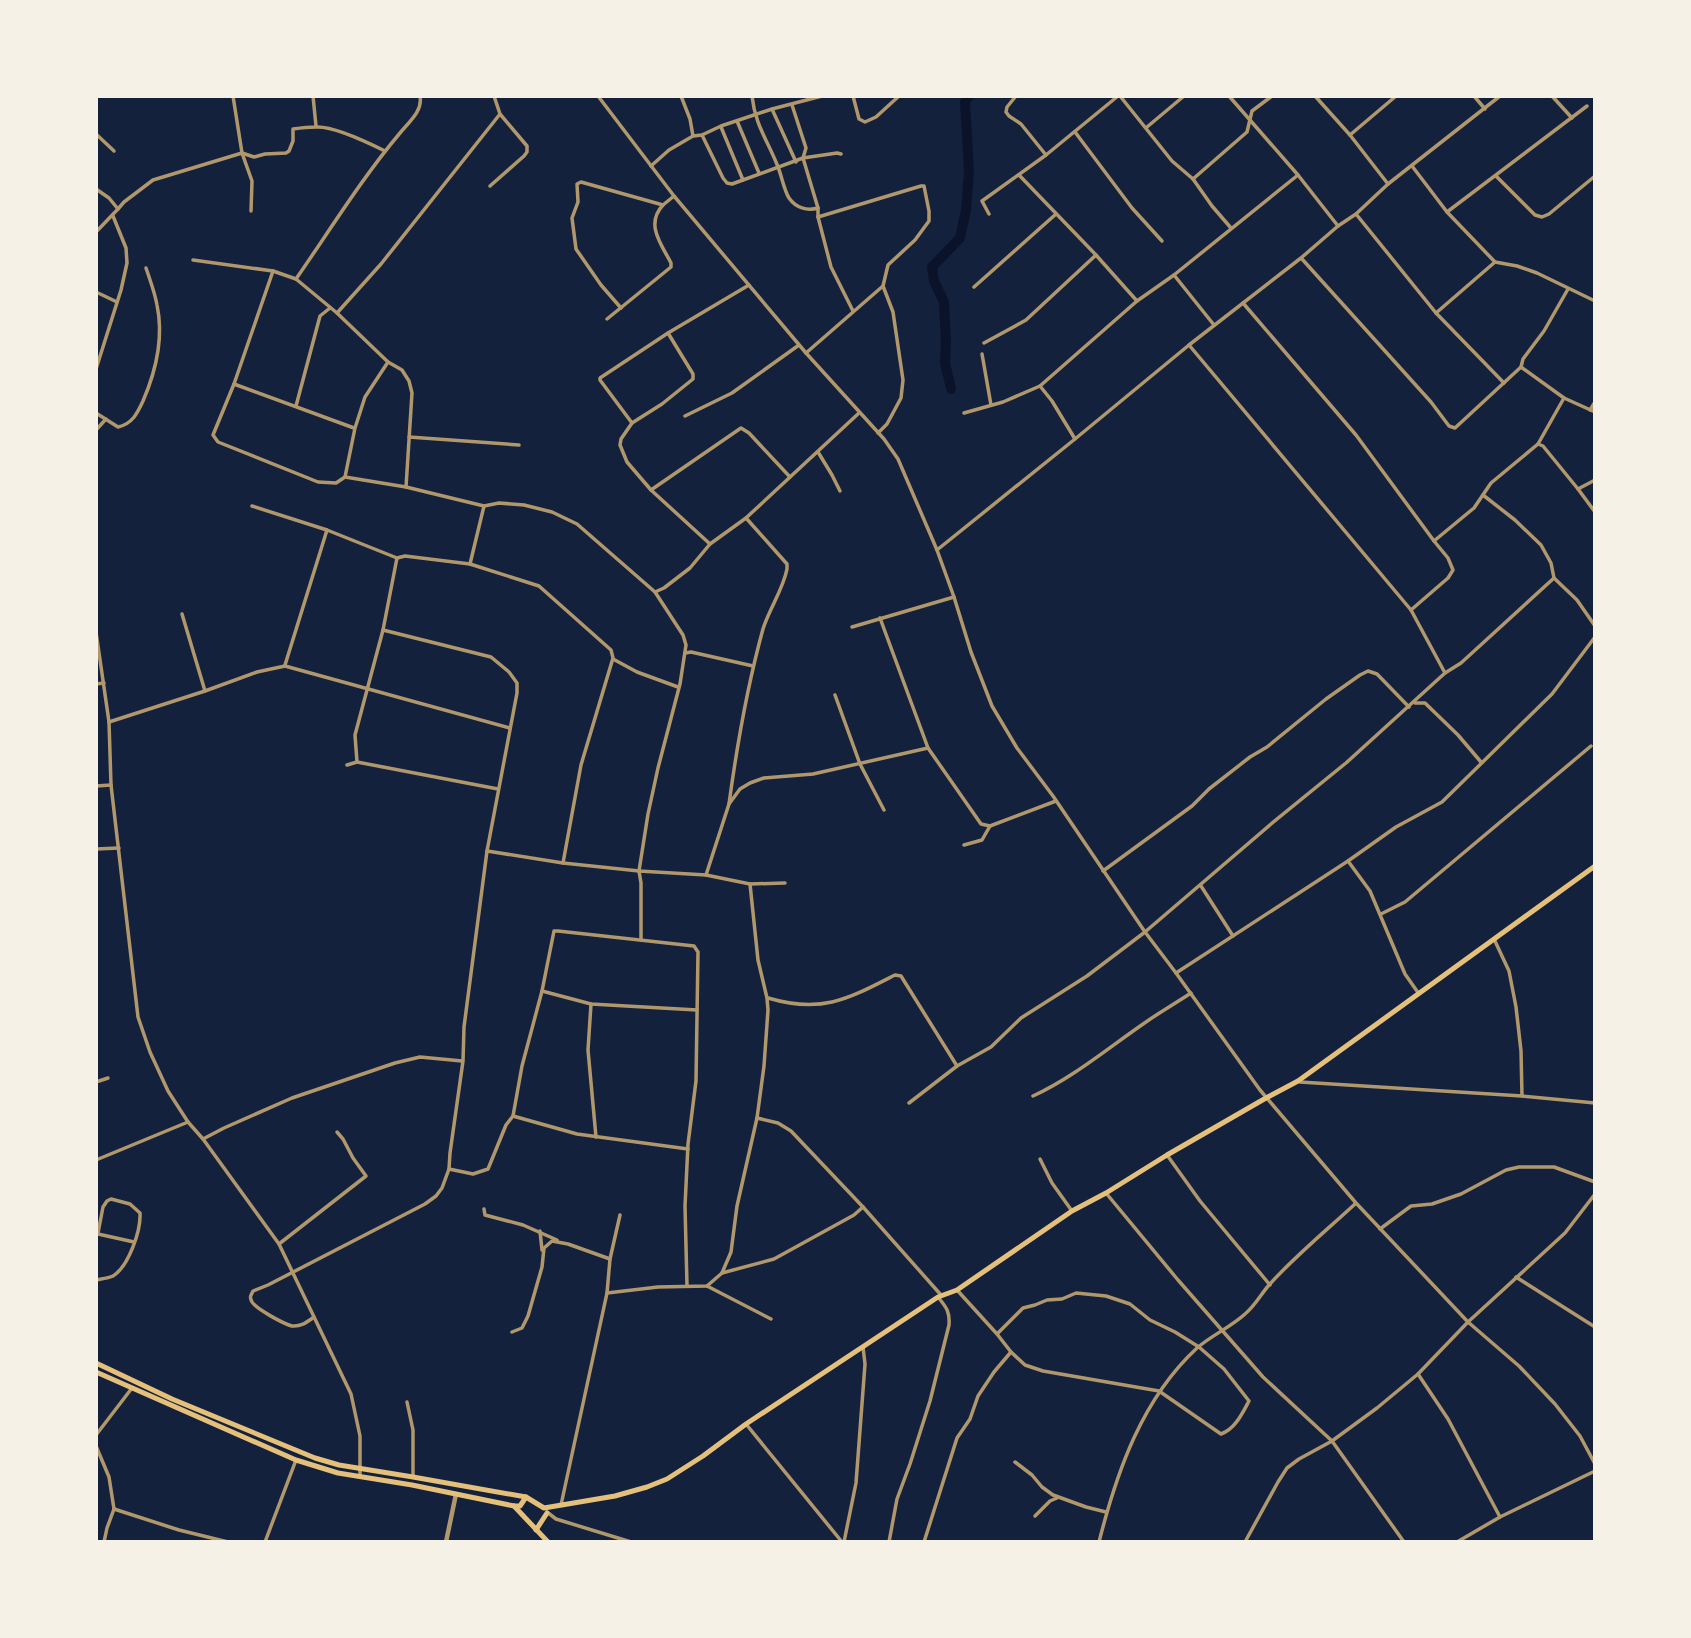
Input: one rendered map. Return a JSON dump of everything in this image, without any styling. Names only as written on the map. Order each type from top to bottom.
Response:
[{"type":"main road","points":[[536,1530],[546,1510],[615,1496],[667,1479],[940,1296],[957,1290],[1072,1211],[1298,1082],[1595,866]]},
{"type":"main road","points":[[96,1363],[173,1399],[316,1458],[339,1465],[526,1497],[546,1510]]},
{"type":"main road","points":[[96,1372],[296,1460],[338,1473],[514,1506],[520,1506],[526,1497]]},
{"type":"main road","points":[[514,1506],[548,1542]]},
{"type":"street","points":[[233,96],[243,153],[252,181],[251,211]]},
{"type":"street","points":[[313,96],[316,127]]},
{"type":"street","points":[[296,279],[385,151],[420,107],[419,96]]},
{"type":"street","points":[[490,186],[527,152],[527,146],[500,114],[494,96]]},
{"type":"street","points":[[598,96],[674,196],[898,459],[937,550],[992,706],[1017,748],[1145,932],[1266,1098],[1356,1203],[1468,1322],[1519,1366],[1555,1404],[1580,1436],[1595,1464]]},
{"type":"street","points":[[681,96],[693,136]]},
{"type":"street","points":[[752,96],[754,115],[789,198],[806,210],[818,208]]},
{"type":"street","points":[[651,166],[669,150],[693,136],[772,109],[822,96]]},
{"type":"street","points":[[853,96],[859,119],[865,122],[876,117],[899,96]]},
{"type":"street","points":[[1016,96],[1006,112],[1021,124],[1046,155]]},
{"type":"street","points":[[989,214],[982,201],[1046,155],[1119,96],[1147,127],[1172,161],[1193,179],[1231,228]]},
{"type":"street","points":[[1147,127],[1184,96]]},
{"type":"street","points":[[1229,96],[1298,175],[1338,226]]},
{"type":"street","points":[[1193,179],[1247,132],[1252,111],[1272,96]]},
{"type":"street","points":[[1315,96],[1388,184]]},
{"type":"street","points":[[1474,96],[1485,109]]},
{"type":"street","points":[[937,550],[1500,96]]},
{"type":"street","points":[[1552,96],[1572,118]]},
{"type":"street","points":[[1350,135],[1395,97]]},
{"type":"street","points":[[792,105],[806,148],[803,158],[831,267],[853,311]]},
{"type":"street","points":[[1447,212],[1587,106]]},
{"type":"street","points":[[772,109],[796,162]]},
{"type":"street","points":[[337,313],[381,264],[500,114]]},
{"type":"street","points":[[737,121],[759,173]]},
{"type":"street","points":[[721,126],[743,180]]},
{"type":"street","points":[[96,232],[118,209],[153,180],[243,153],[254,157],[286,153],[293,141],[293,129],[316,127],[333,130],[385,151]]},
{"type":"street","points":[[1075,132],[1132,208],[1162,241]]},
{"type":"street","points":[[96,134],[114,151]]},
{"type":"street","points":[[702,135],[723,178],[732,184],[803,158],[841,154]]},
{"type":"street","points":[[1412,166],[1447,212],[1495,262],[1537,273],[1595,301]]},
{"type":"street","points":[[1019,175],[1137,301]]},
{"type":"street","points":[[964,413],[1003,402],[1040,386],[1137,301],[1174,275],[1298,175]]},
{"type":"street","points":[[1496,176],[1535,215],[1542,217],[1595,176]]},
{"type":"street","points":[[621,308],[576,249],[572,218],[578,202],[577,184],[581,182],[663,205]]},
{"type":"street","points":[[818,217],[924,186],[929,221],[915,240],[888,265],[883,286],[892,312],[903,380],[901,398],[887,424],[878,433]]},
{"type":"street","points":[[96,189],[118,209]]},
{"type":"street","points":[[607,319],[671,267],[655,230],[658,210],[674,196]]},
{"type":"street","points":[[974,287],[1056,214]]},
{"type":"street","points":[[1356,214],[1436,313],[1504,383]]},
{"type":"street","points":[[96,369],[127,263],[123,237],[113,216]]},
{"type":"street","points":[[984,342],[1026,320],[1096,255]]},
{"type":"street","points":[[1301,258],[1431,402],[1449,426],[1455,428],[1521,367],[1523,359],[1544,331],[1568,289]]},
{"type":"street","points":[[193,260],[273,271],[296,279],[337,313],[388,362],[402,370],[412,393],[406,487]]},
{"type":"street","points":[[1436,313],[1495,262]]},
{"type":"street","points":[[96,413],[118,427],[128,425],[137,414],[148,390],[160,346],[157,306],[146,268]]},
{"type":"street","points":[[273,271],[214,435],[218,442],[318,482],[336,483],[345,477],[406,487],[484,506],[499,503],[524,505],[552,512],[578,524],[655,592],[683,635],[685,653],[648,814],[639,872],[642,883],[641,940]]},
{"type":"street","points":[[1174,275],[1214,325]]},
{"type":"street","points":[[632,423],[600,378],[668,333],[749,285]]},
{"type":"street","points":[[806,353],[883,286]]},
{"type":"street","points":[[96,292],[117,302]]},
{"type":"street","points":[[1243,303],[1356,435],[1448,558],[1453,570],[1411,610]]},
{"type":"street","points":[[296,406],[320,316],[331,308]]},
{"type":"street","points":[[668,333],[693,374],[693,379],[662,404],[632,423],[621,439],[621,449],[626,462],[651,491],[710,544]]},
{"type":"street","points":[[685,416],[732,393],[799,345]]},
{"type":"street","points":[[1189,345],[1411,610],[1445,673]]},
{"type":"street","points":[[982,354],[991,405]]},
{"type":"street","points":[[345,477],[355,428],[365,397],[388,362]]},
{"type":"street","points":[[1521,367],[1563,398],[1592,411],[1595,402]]},
{"type":"street","points":[[234,384],[355,428]]},
{"type":"street","points":[[1040,386],[1076,439]]},
{"type":"street","points":[[1434,541],[1474,508],[1491,483],[1538,444],[1563,398]]},
{"type":"street","points":[[655,592],[691,568],[710,544],[746,518],[859,413]]},
{"type":"street","points":[[96,430],[106,419]]},
{"type":"street","points":[[651,491],[740,428],[749,433],[790,477]]},
{"type":"street","points":[[409,437],[519,445]]},
{"type":"street","points":[[1538,444],[1543,446],[1595,512]]},
{"type":"street","points":[[818,452],[840,491]]},
{"type":"street","points":[[1578,489],[1595,480]]},
{"type":"street","points":[[1482,495],[1515,520],[1541,545],[1551,563],[1554,578],[1577,600],[1595,626]]},
{"type":"street","points":[[253,506],[327,530],[397,558],[405,556],[470,564],[539,586],[611,650],[613,658],[581,765],[563,863]]},
{"type":"street","points":[[470,564],[484,506]]},
{"type":"street","points":[[706,876],[729,804],[738,736],[753,666],[766,618],[787,569],[786,564],[746,518]]},
{"type":"street","points":[[285,666],[327,530]]},
{"type":"street","points":[[357,762],[355,735],[369,690],[397,558]]},
{"type":"street","points":[[909,1103],[957,1066],[990,1047],[1021,1018],[1087,976],[1145,932],[1346,763],[1554,578]]},
{"type":"street","points":[[852,627],[954,597]]},
{"type":"street","points":[[182,614],[205,691]]},
{"type":"street","points":[[880,618],[928,748],[981,824],[990,826],[1056,801]]},
{"type":"street","points":[[314,1317],[303,1325],[293,1326],[258,1308],[251,1296],[253,1291],[425,1204],[442,1188],[449,1169],[487,851],[517,693],[517,683],[509,672],[491,657],[383,630]]},
{"type":"street","points":[[96,632],[109,722],[111,785],[138,1017],[168,1091],[279,1244],[351,1394],[360,1436],[360,1477]]},
{"type":"street","points":[[1176,973],[1348,861],[1395,827],[1442,802],[1552,694],[1595,637]]},
{"type":"street","points":[[685,653],[691,652],[753,666]]},
{"type":"street","points":[[613,658],[636,672],[678,687]]},
{"type":"street","points":[[109,722],[257,672],[285,666],[510,728]]},
{"type":"street","points":[[1103,871],[1192,806],[1209,789],[1360,675],[1368,671],[1377,674],[1411,705]]},
{"type":"street","points":[[96,684],[104,683]]},
{"type":"street","points":[[835,695],[860,764],[884,810]]},
{"type":"street","points":[[1411,705],[1425,703],[1481,762]]},
{"type":"street","points":[[1381,915],[1405,902],[1591,746]]},
{"type":"street","points":[[729,804],[740,789],[764,778],[813,774],[928,748]]},
{"type":"street","points":[[346,765],[357,762],[498,789]]},
{"type":"street","points":[[96,786],[111,785]]},
{"type":"street","points":[[964,845],[982,840],[990,826]]},
{"type":"street","points":[[96,849],[119,848]]},
{"type":"street","points":[[487,851],[639,872],[706,876],[750,884],[785,883]]},
{"type":"street","points":[[1348,861],[1368,888],[1405,974],[1419,995]]},
{"type":"street","points":[[722,1273],[731,1252],[737,1206],[757,1118],[764,1066],[767,998],[758,960],[750,884]]},
{"type":"street","points":[[1201,886],[1233,936]]},
{"type":"street","points":[[449,1169],[473,1174],[488,1169],[506,1125],[513,1116],[554,932],[558,930],[694,946],[697,948],[696,1081],[685,1206],[687,1286]]},
{"type":"street","points":[[1494,939],[1509,971],[1516,1007],[1522,1096]]},
{"type":"street","points":[[767,998],[787,1004],[841,1001],[895,975],[901,976],[957,1066]]},
{"type":"street","points":[[542,991],[591,1004],[697,1010]]},
{"type":"street","points":[[1033,1096],[1055,1086],[1191,993]]},
{"type":"street","points":[[591,1004],[588,1050],[596,1137]]},
{"type":"street","points":[[203,1139],[292,1098],[395,1063],[420,1057],[463,1061]]},
{"type":"street","points":[[96,1082],[108,1078]]},
{"type":"street","points":[[1298,1082],[1595,1103]]},
{"type":"street","points":[[513,1116],[577,1134],[688,1149]]},
{"type":"street","points":[[757,1118],[778,1123],[791,1131],[863,1207],[940,1296],[950,1316],[930,1401],[897,1499],[889,1542]]},
{"type":"street","points":[[96,1160],[188,1122]]},
{"type":"street","points":[[279,1244],[366,1176],[337,1132]]},
{"type":"street","points":[[1167,1155],[1200,1201],[1269,1285]]},
{"type":"street","points":[[1040,1159],[1052,1183],[1072,1211]]},
{"type":"street","points":[[1381,1228],[1411,1206],[1432,1204],[1461,1194],[1506,1170],[1519,1167],[1554,1167],[1595,1182]]},
{"type":"street","points":[[1106,1192],[1263,1377],[1332,1441],[1404,1542]]},
{"type":"street","points":[[1245,1542],[1287,1468],[1332,1441],[1418,1374],[1468,1322],[1565,1233],[1595,1194]]},
{"type":"street","points":[[96,1280],[113,1277],[129,1258],[134,1242],[140,1221],[140,1213],[130,1204],[111,1199],[107,1201],[97,1233],[134,1242]]},
{"type":"street","points":[[1099,1542],[1118,1475],[1159,1391],[1199,1347],[1245,1314],[1269,1285],[1356,1203]]},
{"type":"street","points":[[707,1286],[722,1273],[774,1259],[855,1215],[863,1207]]},
{"type":"street","points":[[484,1209],[485,1215],[523,1225],[610,1259]]},
{"type":"street","points":[[561,1505],[621,1215]]},
{"type":"street","points":[[540,1231],[543,1256]]},
{"type":"street","points":[[512,1332],[522,1328],[528,1316],[544,1248],[552,1241],[569,1244]]},
{"type":"street","points":[[1516,1278],[1595,1327]]},
{"type":"street","points":[[607,1293],[658,1287],[707,1286],[771,1319]]},
{"type":"street","points":[[957,1290],[1025,1365],[1044,1371],[1159,1391],[1218,1433],[1224,1434],[1233,1427],[1249,1401],[1224,1369],[1199,1347],[1150,1320],[1130,1304],[1106,1296],[1076,1293],[1023,1308],[997,1334]]},
{"type":"street","points":[[843,1542],[856,1483],[865,1364],[863,1347]]},
{"type":"street","points":[[924,1542],[957,1438],[970,1419],[978,1396],[993,1372],[1011,1352]]},
{"type":"street","points":[[1418,1374],[1448,1419],[1500,1517]]},
{"type":"street","points":[[96,1435],[132,1388]]},
{"type":"street","points":[[407,1402],[413,1430],[413,1476]]},
{"type":"street","points":[[746,1424],[843,1542]]},
{"type":"street","points":[[96,1446],[108,1477],[114,1509],[104,1542]]},
{"type":"street","points":[[265,1542],[296,1460]]},
{"type":"street","points":[[1015,1462],[1036,1478],[1042,1487],[1059,1498],[1107,1512]]},
{"type":"street","points":[[1457,1542],[1500,1517],[1595,1471]]},
{"type":"street","points":[[446,1542],[456,1494]]},
{"type":"street","points":[[1035,1516],[1050,1501],[1059,1498]]},
{"type":"street","points":[[114,1509],[228,1542]]},
{"type":"street","points":[[546,1510],[556,1519],[631,1542]]},
{"type":"waterway","points":[[951,389],[945,363],[944,302],[934,281],[932,267],[960,238],[966,210],[969,172],[965,102],[969,96]]}]
